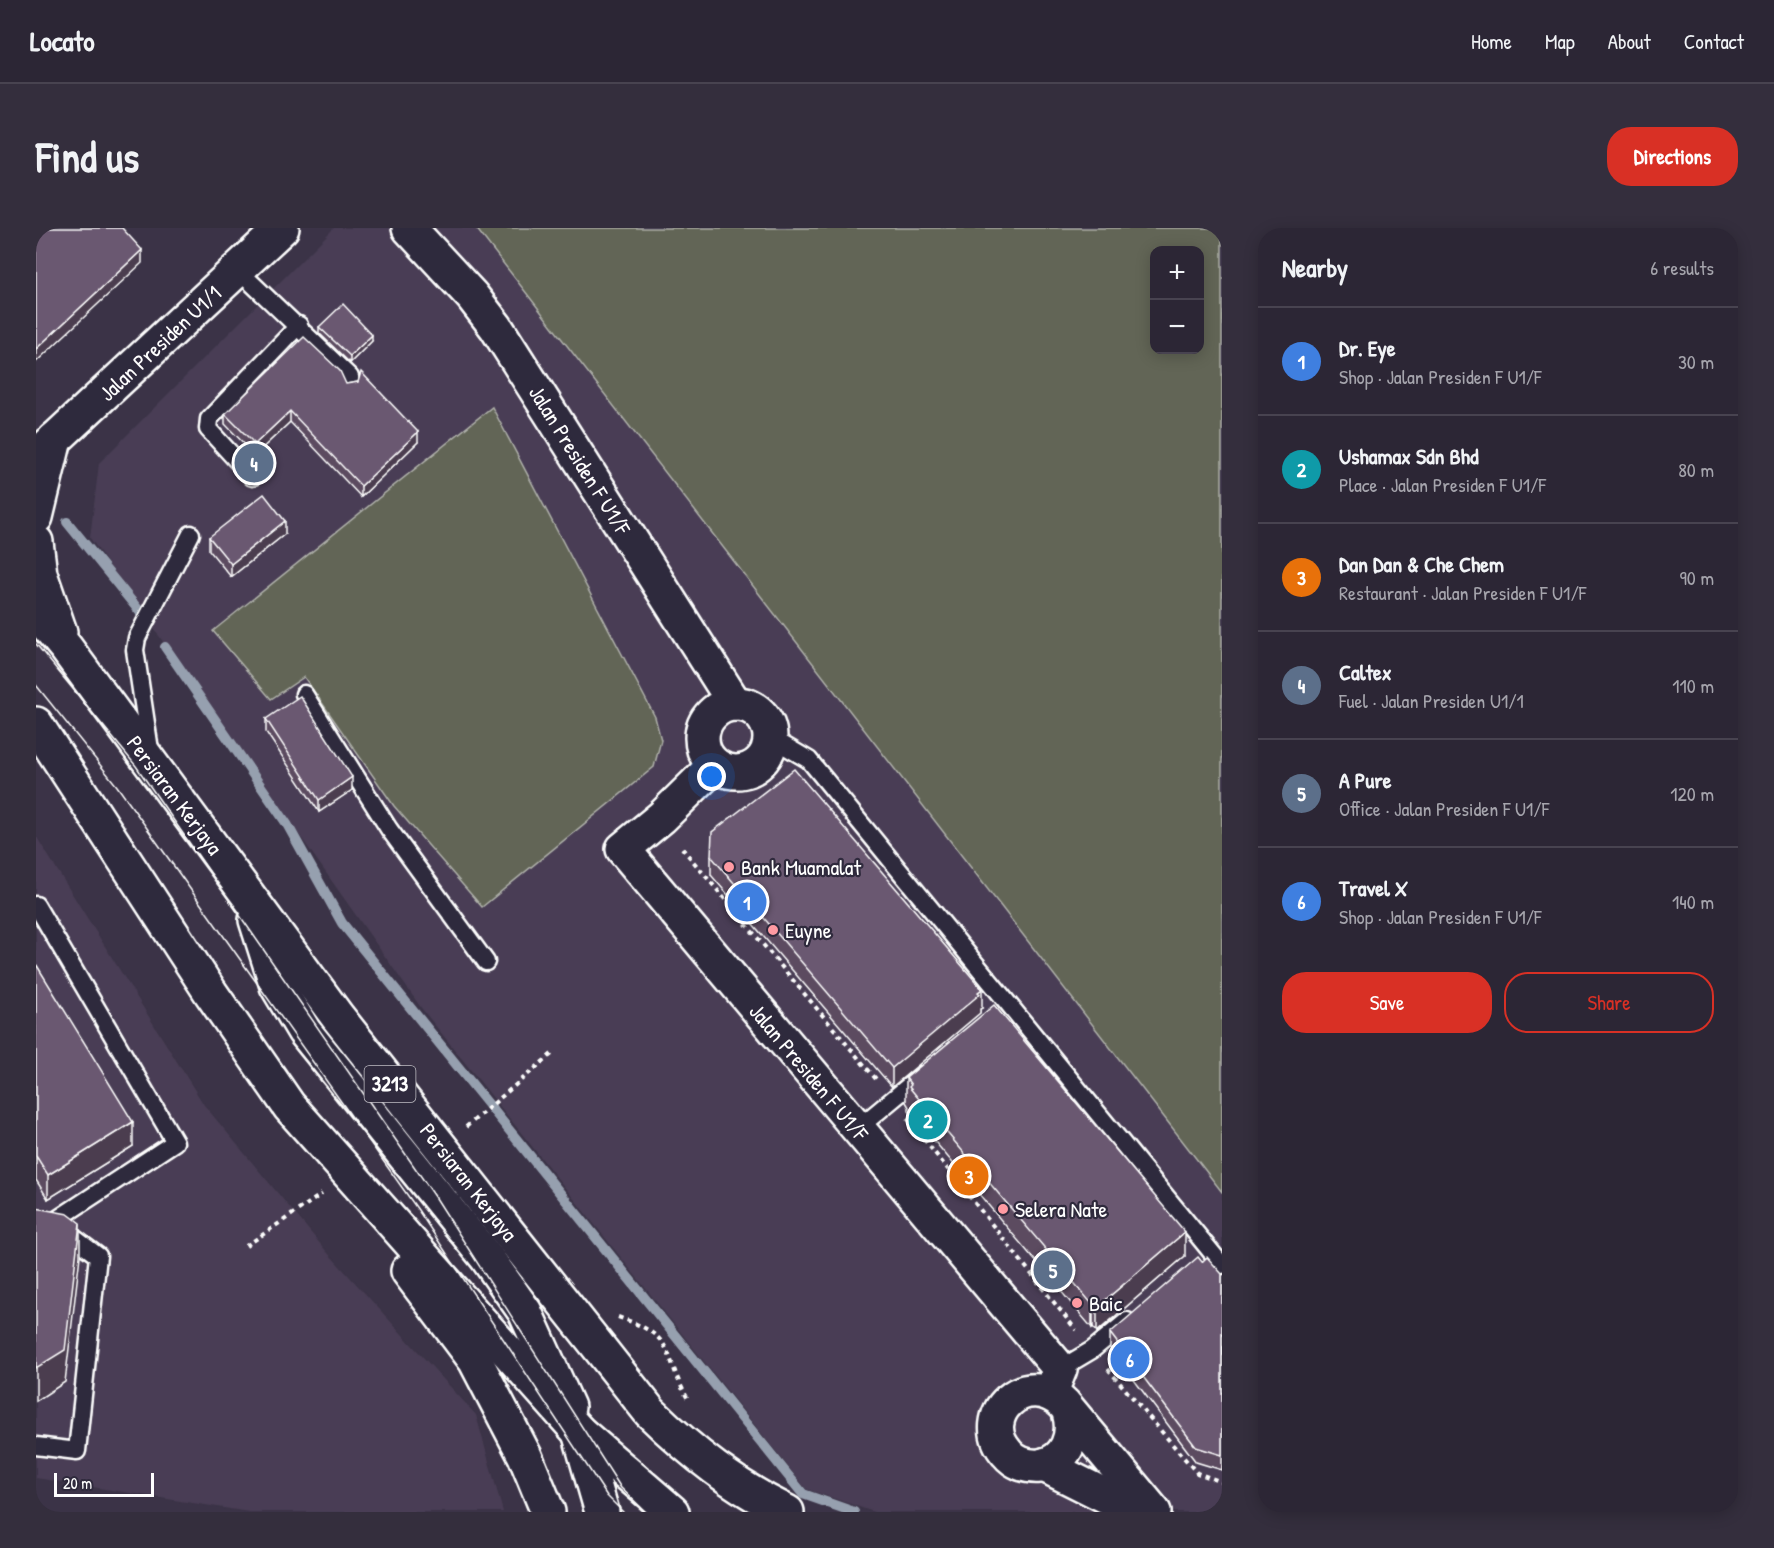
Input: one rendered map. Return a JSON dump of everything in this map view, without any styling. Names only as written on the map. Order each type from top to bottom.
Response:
[{"type":"main road","name":"Jalan Presiden U1/1","points":[[42,447],[282,228]]},
{"type":"main road","name":"Jalan Presiden F U1/F","points":[[409,228],[472,296],[496,327],[735,704]]},
{"type":"main road","points":[[36,517],[42,447]]},
{"type":"main road","points":[[36,542],[40,574],[66,648]]},
{"type":"main road","name":"Persiaran Kerjaya","points":[[36,612],[66,648],[152,763],[337,1016],[650,1413],[683,1445],[746,1491],[787,1512]]},
{"type":"main road","points":[[735,704],[755,710],[768,726],[770,737],[764,758],[747,771],[736,772],[715,765],[704,748],[703,728],[715,711],[735,704]]},
{"type":"main road","points":[[36,724],[211,993],[290,1106],[340,1183],[475,1360],[525,1456],[548,1512]]},
{"type":"main road","name":"Jalan Presiden F U1/F","points":[[715,765],[662,817],[622,849],[857,1130],[1154,1512]]},
{"type":"main road","points":[[247,892],[277,986],[304,1031],[487,1258],[525,1312],[579,1432],[602,1512]]},
{"type":"main road","points":[[290,1106],[579,1432],[672,1512]]},
{"type":"main road","points":[[1028,1390],[1060,1392],[1072,1434],[1068,1445],[1054,1461],[1044,1465],[1032,1466],[1010,1457],[997,1437],[1000,1411],[1017,1394],[1028,1390]]},
{"type":"main road","points":[[1044,1465],[1138,1512]]},
{"type":"lane","points":[[238,270],[299,325],[350,377],[351,385]]},
{"type":"lane","points":[[252,477],[208,429],[209,419],[299,325]]},
{"type":"lane","points":[[152,763],[135,650],[137,638],[191,534]]},
{"type":"lane","points":[[304,694],[389,829],[486,962]]},
{"type":"lane","points":[[770,737],[809,760],[1003,1007],[1204,1254],[1222,1265]]},
{"type":"lane","points":[[36,904],[175,1142],[44,1221],[98,1256],[77,1450],[36,1446]]},
{"type":"lane","points":[[857,1130],[937,1062]]},
{"type":"lane","points":[[1060,1392],[1092,1350],[1137,1312]]},
{"type":"path","points":[[682,848],[892,1099],[1092,1350],[1197,1473],[1222,1482]]},
{"type":"path","points":[[459,1133],[553,1053]]},
{"type":"path","points":[[246,1246],[310,1202]]},
{"type":"path","points":[[610,1314],[649,1328],[668,1347],[679,1383],[690,1402]]},
{"type":"shaded area","points":[[334,228],[476,228],[1222,1192],[1222,1512],[874,1512],[806,1489],[422,1009],[90,538],[99,463]]},
{"type":"shaded area","points":[[36,836],[204,1105],[327,1252],[476,1415],[503,1512],[249,1512],[36,1478]]},
{"type":"green space","points":[[476,228],[1222,228],[1222,1192]]},
{"type":"green space","points":[[492,407],[655,717],[661,740],[654,767],[482,907],[394,806],[304,677],[271,699],[213,631]]},
{"type":"building","points":[[36,228],[122,228],[142,250],[36,349]]},
{"type":"building","points":[[343,304],[372,335],[350,356],[319,327]]},
{"type":"building","points":[[304,337],[340,371],[346,384],[358,382],[361,372],[418,432],[361,486],[290,411],[255,444],[225,414]]},
{"type":"building","points":[[264,494],[285,521],[231,564],[209,537]]},
{"type":"building","points":[[300,696],[352,777],[319,800],[266,719]]},
{"type":"building","points":[[794,769],[982,989],[978,992],[980,994],[892,1068],[711,856],[712,832]]},
{"type":"building","points":[[36,964],[133,1122],[48,1175],[36,1156]]},
{"type":"building","points":[[994,1005],[1185,1232],[1097,1307],[1092,1304],[909,1087],[911,1085],[906,1078]]},
{"type":"building","points":[[36,1208],[68,1214],[80,1223],[65,1350],[36,1368]]},
{"type":"building","points":[[1198,1257],[1202,1262],[1207,1257],[1222,1274],[1222,1455],[1196,1447],[1110,1333]]},
{"type":"waterway","points":[[67,522],[141,613]]},
{"type":"waterway","points":[[165,647],[287,824],[342,923],[803,1494],[854,1512]]},
{"type":"tram line","points":[[36,644],[136,766],[436,1198],[621,1488],[646,1512]]},
{"type":"tram line","points":[[36,685],[117,786],[418,1210],[607,1496],[623,1512]]},
{"type":"place","name":"Caltex","points":[[254,463]]},
{"type":"place","name":"Bank Muamalat","points":[[729,867]]},
{"type":"place","name":"Dr. Eye","points":[[747,902]]},
{"type":"place","name":"Euyne","points":[[773,930]]},
{"type":"place","name":"Ushamax Sdn Bhd","points":[[928,1120]]},
{"type":"place","name":"Dan Dan & Che Chem","points":[[969,1176]]},
{"type":"place","name":"Selera Nate","points":[[1003,1209]]},
{"type":"place","name":"A Pure","points":[[1053,1270]]},
{"type":"place","name":"Baic","points":[[1077,1303]]},
{"type":"place","name":"Travel X","points":[[1130,1359]]}]
